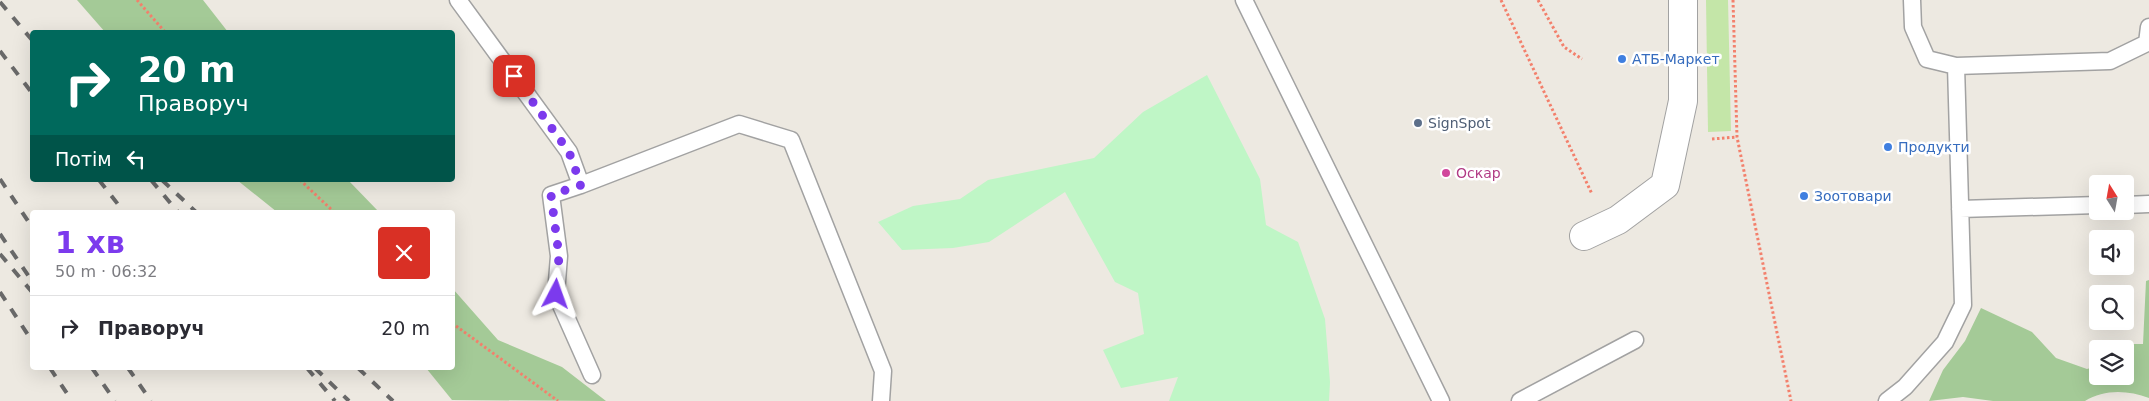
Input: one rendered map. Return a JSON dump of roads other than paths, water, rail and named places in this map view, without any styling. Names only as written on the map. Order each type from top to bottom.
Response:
[{"type":"street","points":[[1584,236],[1618,220],[1665,185],[1683,101],[1683,0]]},
{"type":"lane","points":[[458,0],[569,152],[581,185]]},
{"type":"lane","points":[[1244,0],[1441,401]]},
{"type":"lane","points":[[1912,0],[1913,27],[1927,59],[1956,66],[2110,61],[2146,43],[2149,27]]},
{"type":"lane","points":[[1887,401],[1905,387],[1945,342],[1963,306],[1956,66]]},
{"type":"lane","points":[[592,375],[556,294],[559,256],[551,195],[739,124],[791,140],[883,371],[881,401]]},
{"type":"lane","points":[[2134,205],[2149,204]]},
{"type":"lane","points":[[1960,208],[2089,205]]},
{"type":"lane","points":[[1520,401],[1635,340]]},
{"type":"railway","points":[[0,2],[30,38]]},
{"type":"railway","points":[[0,51],[30,90]]},
{"type":"railway","points":[[0,179],[30,224]]},
{"type":"railway","points":[[101,182],[122,210]]},
{"type":"railway","points":[[153,182],[176,210]]},
{"type":"railway","points":[[164,182],[194,210]]},
{"type":"railway","points":[[0,234],[30,278]]},
{"type":"railway","points":[[0,254],[30,290]]},
{"type":"railway","points":[[0,292],[30,338]]},
{"type":"railway","points":[[51,370],[72,401]]},
{"type":"railway","points":[[93,370],[115,401]]},
{"type":"railway","points":[[129,370],[151,401]]},
{"type":"railway","points":[[309,370],[335,401]]},
{"type":"railway","points":[[317,370],[349,401]]},
{"type":"railway","points":[[360,370],[393,401]]},
{"type":"place","name":"АТБ-Маркет","points":[[1622,59]]},
{"type":"place","name":"SignSpot","points":[[1418,123]]},
{"type":"place","name":"Продукти","points":[[1888,147]]},
{"type":"place","name":"Оскар","points":[[1446,173]]},
{"type":"place","name":"Зоотовари","points":[[1804,196]]}]
